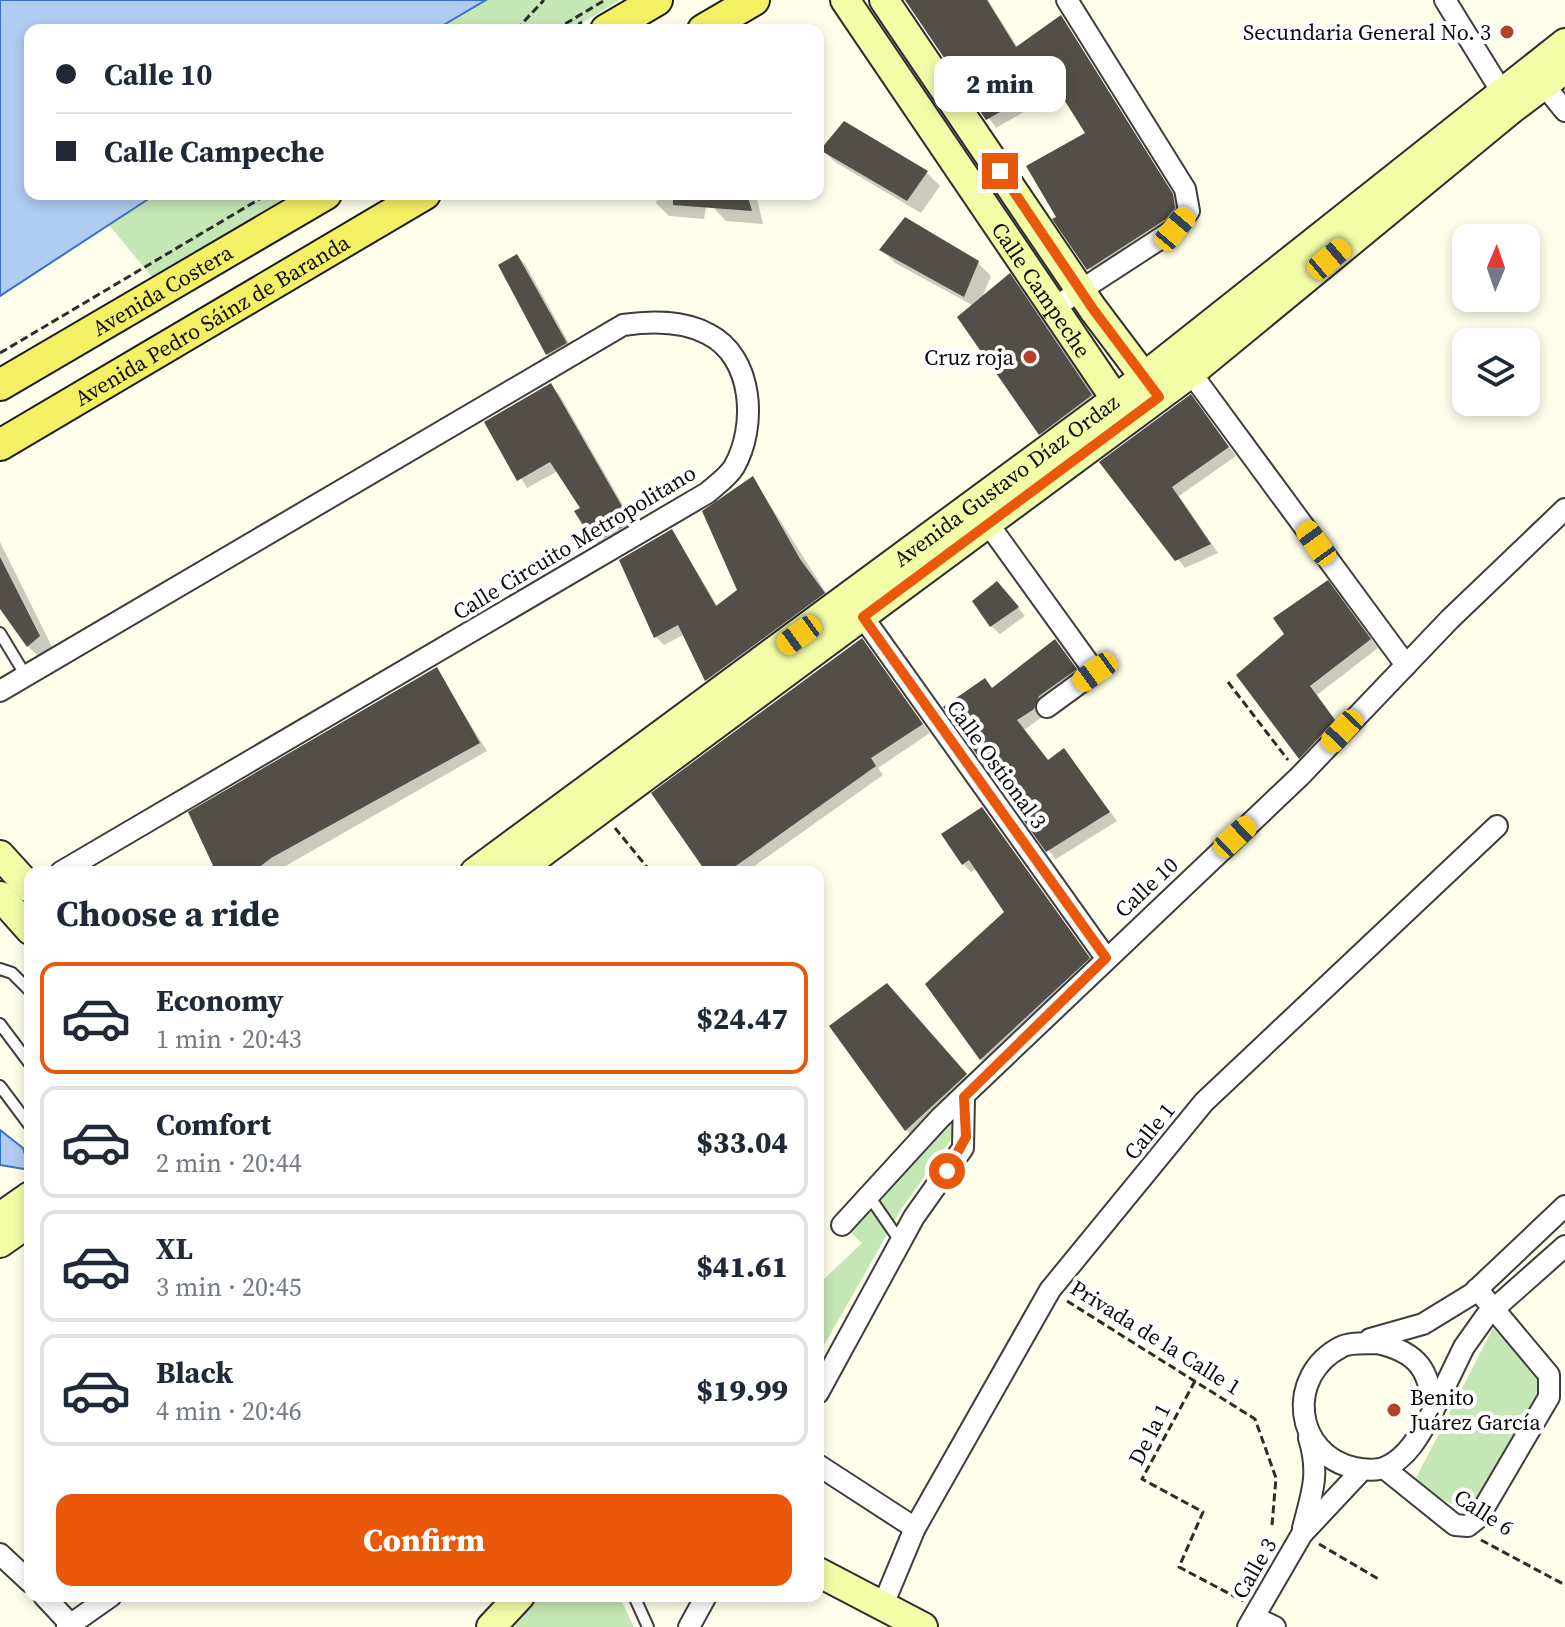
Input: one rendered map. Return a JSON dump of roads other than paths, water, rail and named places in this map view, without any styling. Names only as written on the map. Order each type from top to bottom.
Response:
[{"type":"main road","points":[[616,24],[657,0]]},
{"type":"main road","points":[[713,24],[754,0]]},
{"type":"main road","name":"Avenida Costera","points":[[0,385],[316,200]]},
{"type":"main road","name":"Avenida Pedro Sáinz de Baranda","points":[[0,445],[415,200]]},
{"type":"street","name":"Calle Campeche","points":[[845,0],[1123,409]]},
{"type":"street","name":"Calle Campeche","points":[[884,0],[1079,288],[1152,386]]},
{"type":"street","points":[[1445,0],[1507,100]]},
{"type":"street","points":[[1055,307],[1079,288],[1175,229],[1189,211],[1185,189],[1069,1]]},
{"type":"street","name":"Avenida Gustavo Díaz Ordaz","points":[[1152,386],[1191,373],[1507,100],[1565,43]]},
{"type":"street","points":[[1554,77],[1565,111]]},
{"type":"street","name":"Avenida Gustavo Díaz Ordaz","points":[[484,866],[856,607],[1123,409],[1507,100],[1554,77]]},
{"type":"street","points":[[946,145],[968,125]]},
{"type":"street","name":"Calle Circuito Metropolitano","points":[[0,691],[623,325],[652,321],[681,325],[710,334],[734,357],[749,398],[748,422],[733,469],[707,493],[71,866]]},
{"type":"street","points":[[1191,373],[1406,665]]},
{"type":"street","name":"Avenida Gustavo Díaz Ordaz","points":[[524,866],[600,810],[856,607],[989,525],[1123,409]]},
{"type":"street","name":"Calle 10","points":[[842,1225],[964,1097],[1106,958],[1300,776],[1406,665],[1565,509]]},
{"type":"street","points":[[989,525],[1095,672],[1047,707]]},
{"type":"street","name":"Calle Ostional 3","points":[[856,607],[1106,958]]},
{"type":"street","name":"Calle 1","points":[[886,1610],[915,1528],[1050,1290],[1204,1102],[1497,826]]},
{"type":"street","points":[[0,855],[24,917]]},
{"type":"street","points":[[824,1382],[914,1217],[963,1148],[964,1097]]},
{"type":"street","points":[[0,1217],[24,1200]]},
{"type":"street","points":[[1565,1206],[1477,1289],[1423,1324],[1342,1346],[1317,1365],[1303,1397],[1306,1427],[1321,1451],[1337,1464],[1362,1470],[1384,1468],[1412,1447],[1464,1347],[1495,1309],[1565,1246]]},
{"type":"street","points":[[0,1243],[24,1226]]},
{"type":"street","points":[[1477,1289],[1495,1309]]},
{"type":"street","name":"Calle 6","points":[[1384,1468],[1455,1525],[1468,1526],[1478,1518],[1552,1387],[1549,1375],[1495,1309]]},
{"type":"street","points":[[1342,1346],[1377,1343],[1407,1352],[1426,1372],[1433,1411]]},
{"type":"street","name":"Calle 3","points":[[1302,1534],[1316,1463],[1306,1427]]},
{"type":"street","points":[[824,1469],[915,1528]]},
{"type":"street","name":"Calle 3","points":[[1254,1618],[1302,1534],[1362,1470]]},
{"type":"street","points":[[0,1554],[24,1576]]},
{"type":"street","points":[[824,1575],[923,1627]]},
{"type":"street","points":[[49,1602],[71,1626],[103,1602]]},
{"type":"street","points":[[491,1627],[514,1602]]},
{"type":"street","points":[[689,1627],[703,1602]]},
{"type":"street","points":[[1254,1618],[1275,1627]]},
{"type":"lane","points":[[0,633],[26,676]]},
{"type":"lane","points":[[0,969],[12,973],[24,985]]},
{"type":"lane","points":[[0,1024],[24,1056]]},
{"type":"lane","points":[[0,1086],[24,1118]]},
{"type":"lane","points":[[869,1196],[902,1242]]},
{"type":"lane","points":[[637,1602],[648,1627]]},
{"type":"water","points":[[0,0],[486,0],[445,24],[24,24],[24,200],[147,200],[0,296]]},
{"type":"water","points":[[0,1130],[23,1148],[24,1169],[0,1165]]},
{"type":"place","name":"Secundaria General No. 3","points":[[1507,32]]},
{"type":"place","name":"Cruz roja","points":[[1030,357]]},
{"type":"place","name":"Benito Juárez García","points":[[1394,1410]]}]
